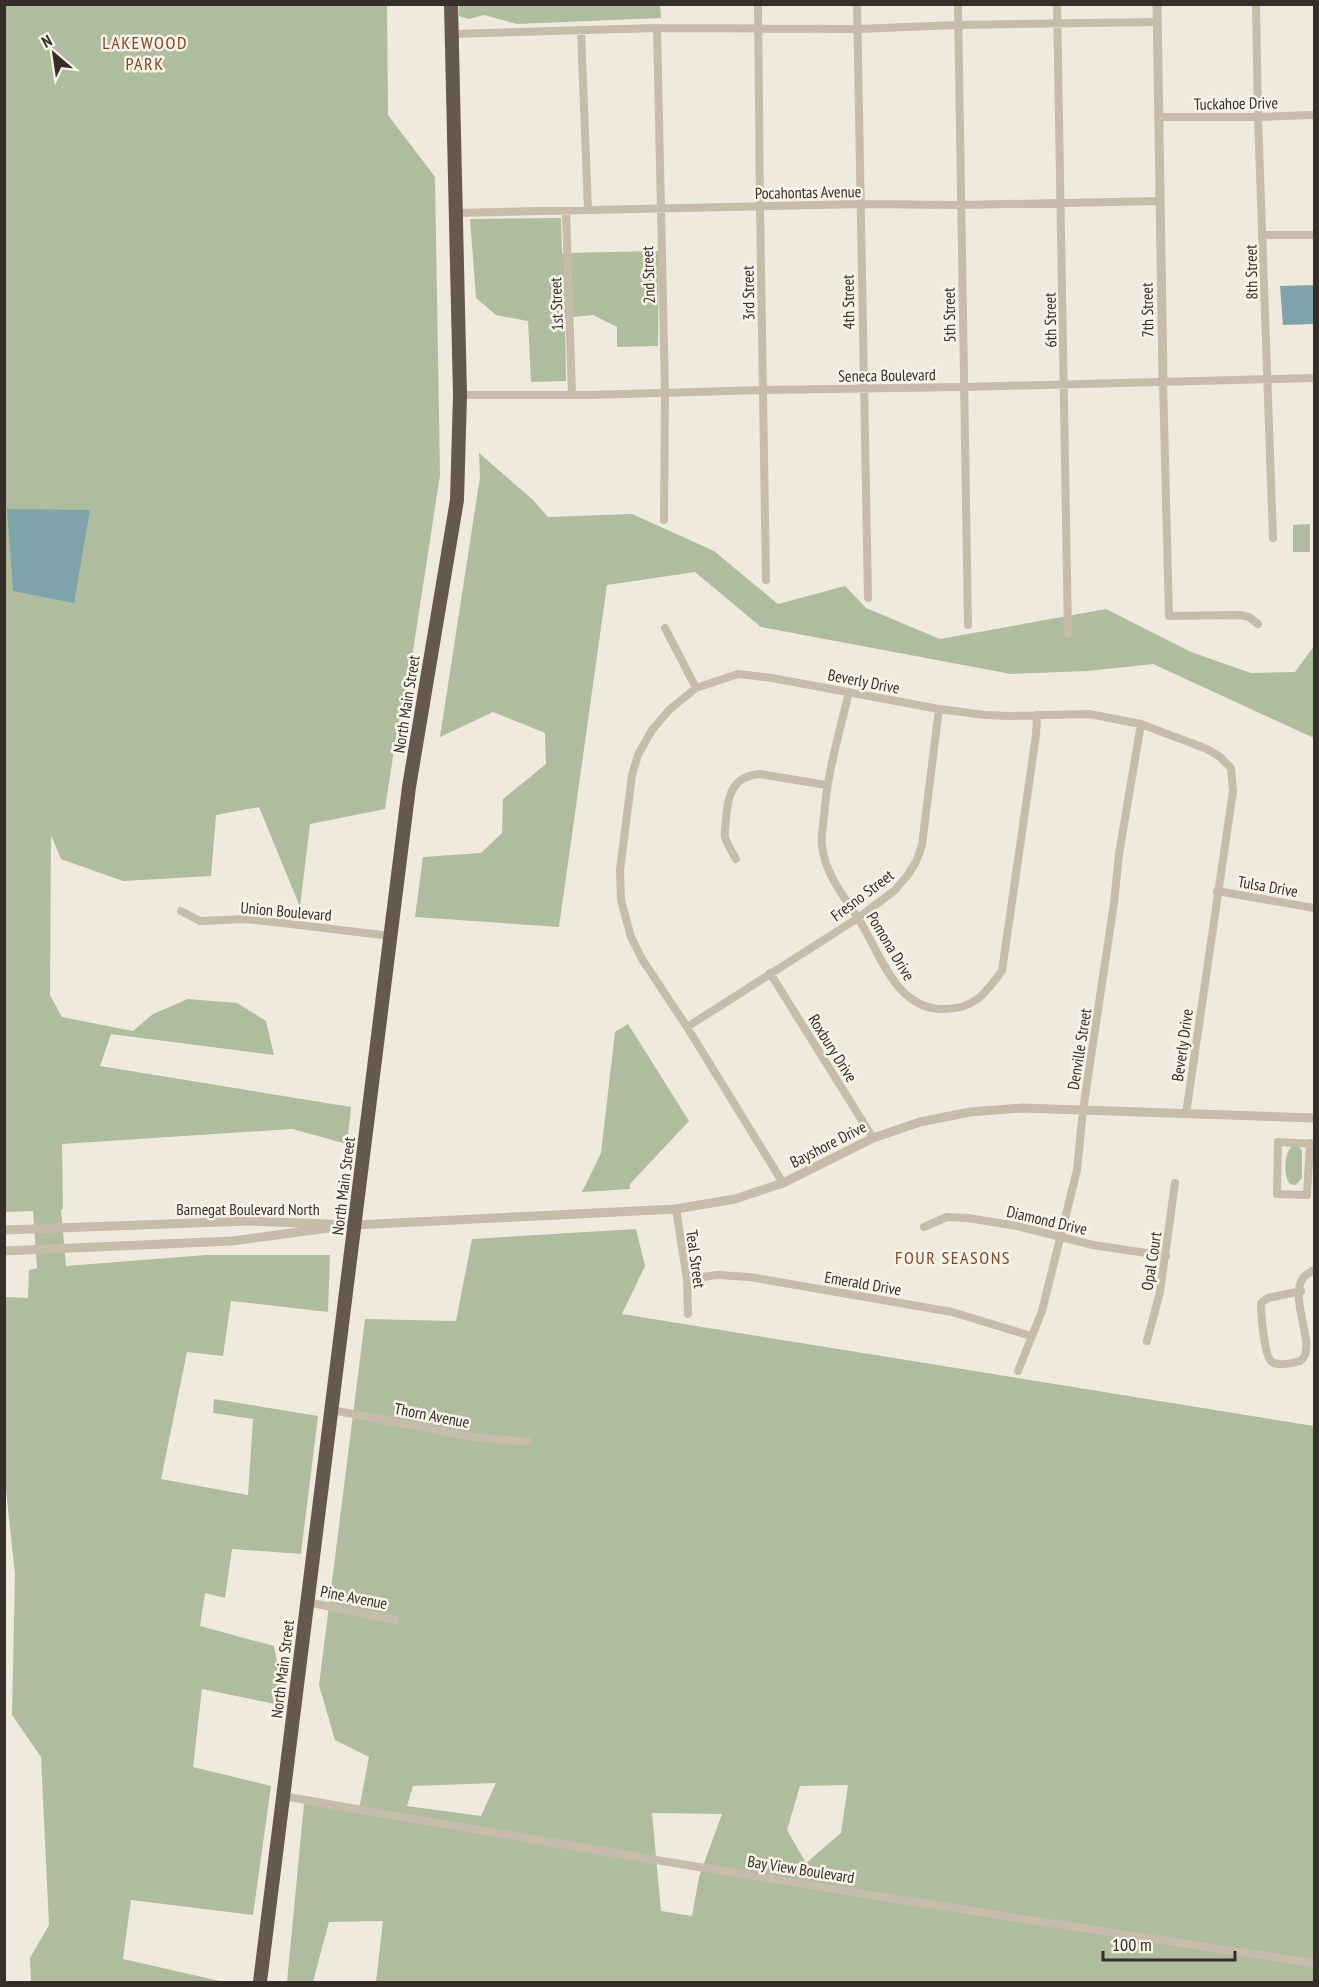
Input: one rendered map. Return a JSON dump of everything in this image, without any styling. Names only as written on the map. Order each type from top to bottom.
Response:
[{"type":"highway","name":"North Main Street","points":[[260,1983],[409,787],[454,522],[458,486],[459,395],[451,4]]},
{"type":"street","name":"3rd Street","points":[[758,4],[766,580]]},
{"type":"street","name":"4th Street","points":[[857,4],[868,598]]},
{"type":"street","name":"5th Street","points":[[958,4],[968,625]]},
{"type":"street","name":"6th Street","points":[[1057,4],[1068,634]]},
{"type":"street","name":"7th Street","points":[[1157,4],[1169,616],[1240,615],[1249,617],[1258,624]]},
{"type":"street","name":"8th Street","points":[[1256,4],[1266,380],[1273,538]]},
{"type":"street","points":[[451,34],[657,28],[857,28],[1157,22]]},
{"type":"street","name":"2nd Street","points":[[657,28],[665,393],[664,520]]},
{"type":"street","points":[[581,30],[588,210]]},
{"type":"street","name":"Tuckahoe Drive","points":[[1159,117],[1314,115]]},
{"type":"street","name":"Pocahontas Avenue","points":[[456,213],[860,204],[962,206],[1160,201]]},
{"type":"street","name":"1st Street","points":[[566,211],[572,395]]},
{"type":"street","points":[[1263,235],[1314,235]]},
{"type":"street","name":"Seneca Boulevard","points":[[459,395],[572,395],[1314,378]]},
{"type":"street","points":[[664,628],[696,688]]},
{"type":"street","name":"Beverly Drive","points":[[783,1183],[687,1026],[642,959],[631,937],[621,900],[620,870],[632,775],[638,755],[652,730],[669,710],[696,688],[738,674],[986,715],[1089,714],[1141,724],[1207,749],[1220,757],[1231,768],[1233,791],[1186,1114]]},
{"type":"street","name":"Pomona Drive","points":[[849,692],[826,784],[823,853],[838,890],[858,918],[892,979],[907,997],[931,1010],[961,1008],[976,1001],[1002,971],[1037,715]]},
{"type":"street","name":"Fresno Street","points":[[687,1026],[858,918],[894,891],[907,876],[916,862],[922,845],[939,709]]},
{"type":"street","name":"Denville Street","points":[[1018,1371],[1042,1311],[1077,1170],[1083,1110],[1114,903],[1119,854],[1141,724]]},
{"type":"street","points":[[736,859],[725,837],[727,804],[731,792],[742,779],[760,774],[826,784]]},
{"type":"street","name":"Tulsa Drive","points":[[1217,891],[1314,908]]},
{"type":"street","name":"Union Boulevard","points":[[181,911],[200,921],[247,919],[391,936]]},
{"type":"street","name":"Roxbury Drive","points":[[770,972],[873,1137]]},
{"type":"street","name":"Bayshore Drive","points":[[355,1225],[676,1209],[735,1199],[783,1183],[873,1137],[920,1122],[970,1112],[1022,1108],[1314,1118]]},
{"type":"street","points":[[1278,1142],[1312,1143],[1307,1195],[1277,1194],[1278,1142]]},
{"type":"street","name":"Opal Court","points":[[1147,1341],[1158,1302],[1175,1183]]},
{"type":"street","name":"Teal Street","points":[[676,1209],[687,1279],[688,1314]]},
{"type":"street","name":"Diamond Drive","points":[[924,1227],[947,1217],[968,1218],[1017,1226],[1060,1238],[1166,1256]]},
{"type":"street","name":"Barnegat Boulevard North","points":[[4,1230],[248,1221],[355,1225]]},
{"type":"street","name":"Barnegat Boulevard North","points":[[4,1251],[232,1241],[355,1225]]},
{"type":"street","points":[[1301,1291],[1268,1298],[1261,1304],[1269,1358],[1273,1362],[1292,1363],[1312,1354],[1314,1338],[1301,1291],[1302,1280],[1314,1270]]},
{"type":"street","name":"Emerald Drive","points":[[687,1279],[717,1275],[750,1277],[952,1312],[1031,1336]]},
{"type":"street","name":"Thorn Avenue","points":[[332,1410],[473,1437],[528,1442]]},
{"type":"street","name":"Pine Avenue","points":[[308,1602],[396,1620]]},
{"type":"street","name":"Bay View Boulevard","points":[[283,1796],[1058,1924],[1314,1963]]},
{"type":"green space","points":[[4,5],[387,5],[388,115],[435,177],[440,475],[413,651],[385,809],[310,824],[300,907],[259,807],[216,815],[211,876],[123,881],[61,859],[51,835],[50,995],[62,1017],[133,1031],[153,1014],[188,999],[237,1003],[266,1021],[274,1055],[111,1034],[100,1066],[351,1107],[347,1144],[292,1129],[62,1144],[63,1209],[61,1210],[66,1266],[206,1255],[330,1255],[328,1312],[231,1301],[223,1356],[187,1352],[161,1479],[248,1495],[253,1419],[213,1413],[214,1399],[318,1416],[301,1554],[232,1549],[225,1598],[205,1593],[200,1626],[274,1646],[285,1706],[202,1689],[193,1767],[271,1786],[253,1915],[131,1900],[123,1959],[224,1982],[31,1982],[30,1958],[49,1925],[41,1757],[12,1715],[15,1574],[4,1471],[5,1297],[28,1298],[29,1270],[37,1268],[33,1211],[4,1212]]},
{"type":"green space","points":[[459,5],[660,5],[661,18],[517,24],[484,15],[469,19],[459,16]]},
{"type":"green space","points":[[561,218],[562,253],[659,251],[658,346],[617,347],[617,327],[593,315],[565,318],[566,381],[531,382],[528,321],[496,315],[476,298],[470,219]]},
{"type":"green space","points":[[479,453],[533,500],[548,517],[632,514],[714,551],[778,604],[845,586],[866,608],[940,639],[1106,609],[1191,652],[1251,673],[1295,672],[1314,646],[1314,738],[1153,664],[1088,671],[1011,674],[761,627],[695,572],[607,585],[559,927],[415,917],[423,857],[481,853],[502,833],[503,799],[546,764],[545,733],[493,712],[440,737],[480,477]]},
{"type":"green space","points":[[1310,524],[1310,552],[1293,552],[1293,525]]},
{"type":"green space","points":[[628,1024],[689,1121],[630,1184],[630,1189],[582,1192],[601,1153],[615,1032]]},
{"type":"green space","points":[[1292,1146],[1299,1147],[1302,1151],[1302,1178],[1296,1185],[1290,1184],[1285,1170],[1287,1154]]},
{"type":"green space","points":[[636,1229],[645,1266],[622,1314],[1314,1426],[1314,1982],[376,1982],[383,1921],[329,1922],[313,1982],[287,1982],[304,1804],[359,1810],[369,1757],[335,1740],[319,1685],[365,1319],[456,1321],[472,1239]],"holes":[[[496,1783],[481,1816],[407,1806],[413,1786]],[[848,1785],[841,1833],[806,1863],[787,1830],[800,1786]],[[652,1813],[722,1814],[699,1877],[692,1916],[661,1911]]]},
{"type":"water","points":[[1314,285],[1314,324],[1283,325],[1280,286]]},
{"type":"water","points":[[7,509],[90,510],[74,603],[13,591]]},
{"type":"district","name":"LAKEWOOD PARK","points":[[145,53]]},
{"type":"district","name":"FOUR SEASONS","points":[[953,1258]]}]
